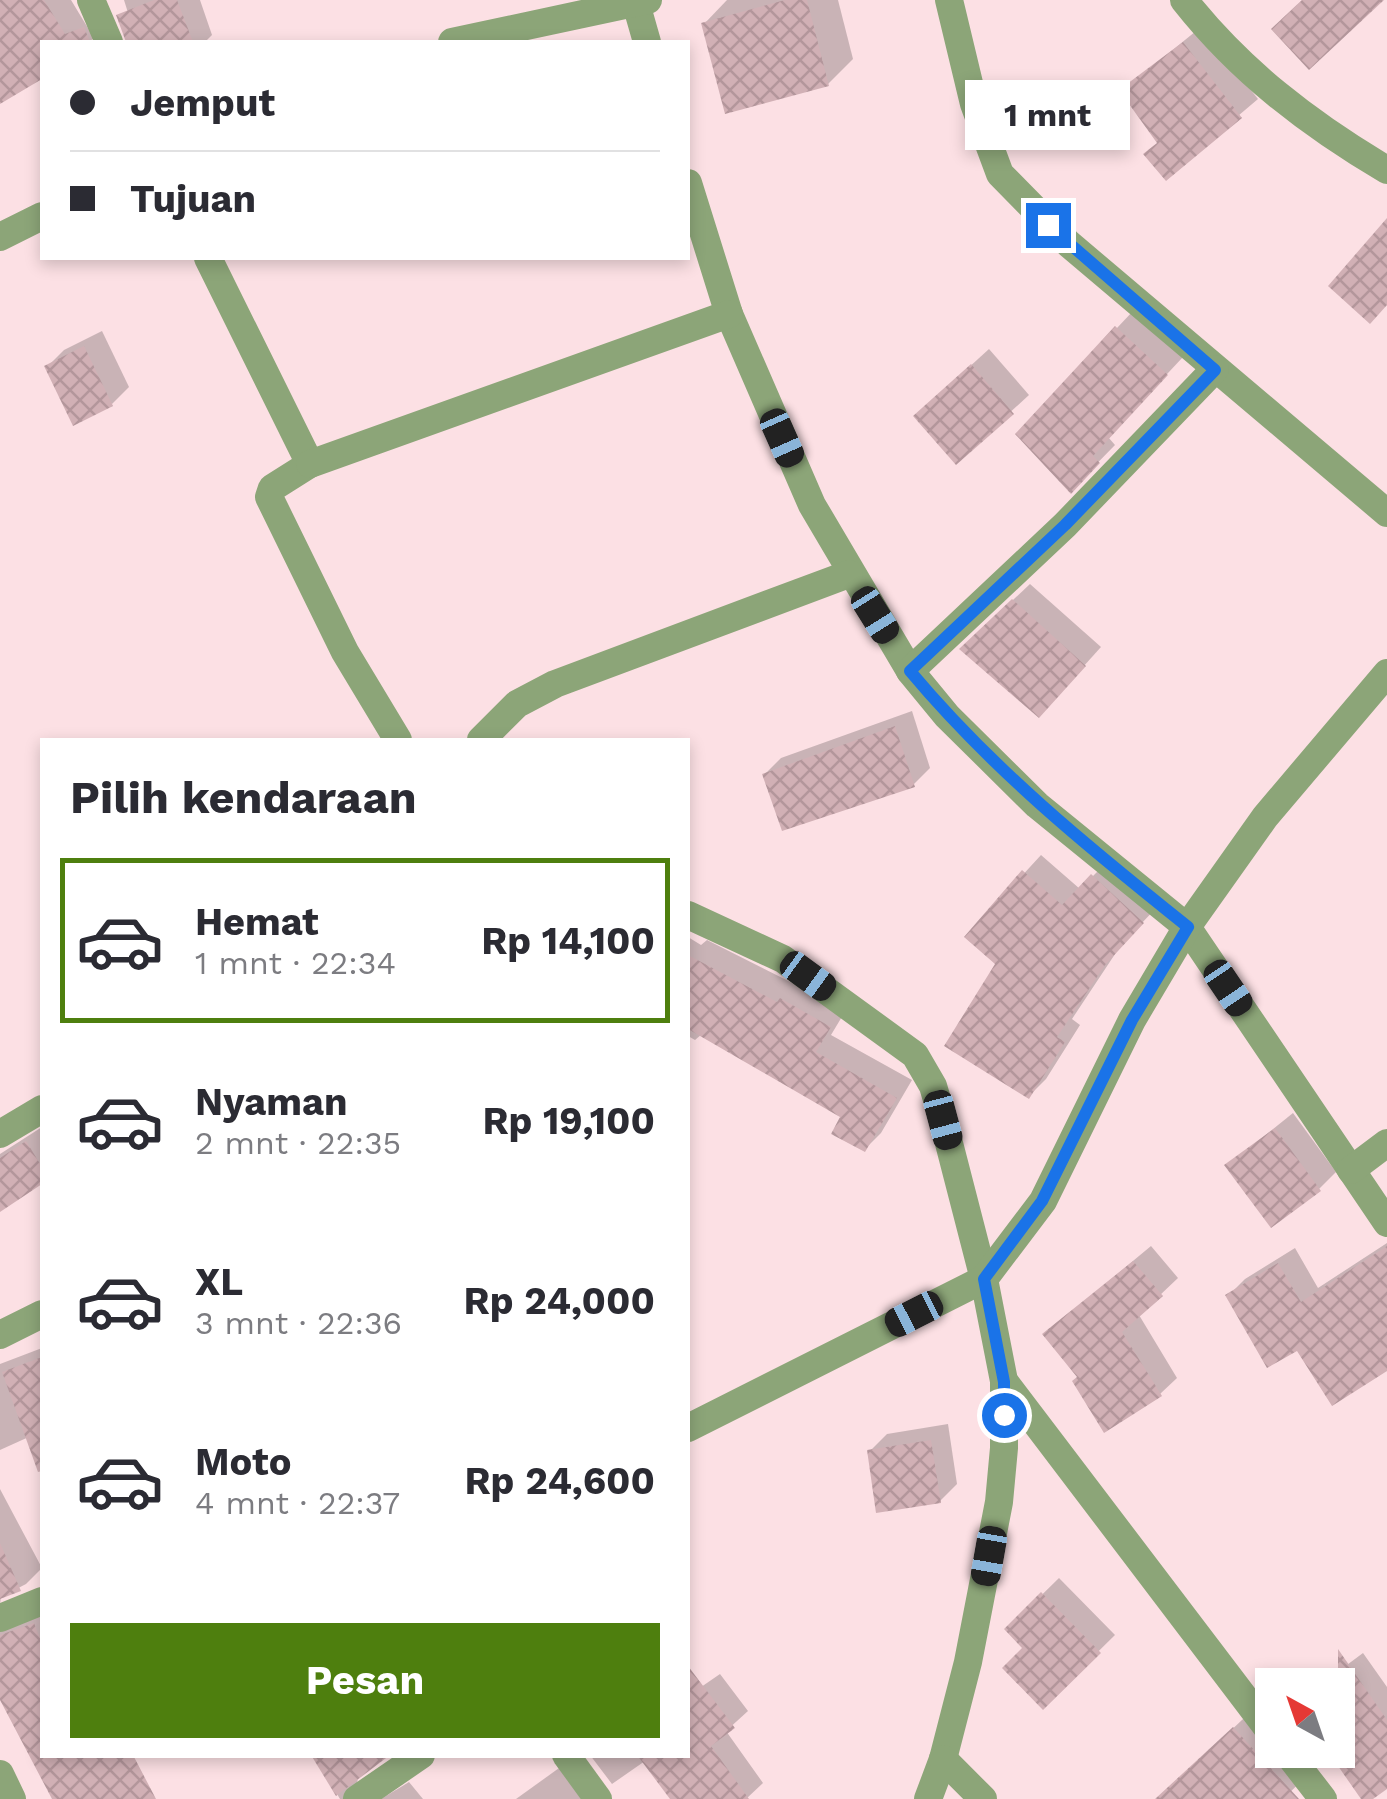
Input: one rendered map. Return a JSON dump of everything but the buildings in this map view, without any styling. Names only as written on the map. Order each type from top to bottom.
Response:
[{"type":"street","points":[[91,0],[108,40]]},
{"type":"street","points":[[949,0],[974,104],[1000,174],[1069,244],[1387,513]]},
{"type":"street","points":[[461,40],[640,1],[647,40]]},
{"type":"street","points":[[1194,4],[1252,76],[1313,123],[1387,170]]},
{"type":"street","points":[[690,189],[729,314],[804,488],[849,574],[910,671],[1024,792],[1188,927],[1387,1223]]},
{"type":"street","points":[[0,237],[40,217]]},
{"type":"street","points":[[209,260],[310,464]]},
{"type":"street","points":[[397,738],[345,652],[269,497],[272,488],[310,464],[729,314]]},
{"type":"street","points":[[910,671],[1065,525],[1215,370]]},
{"type":"street","points":[[483,738],[517,704],[555,684],[849,574]]},
{"type":"street","points":[[690,1427],[984,1279],[1042,1201],[1132,1020],[1188,927],[1264,817],[1387,674]]},
{"type":"street","points":[[690,916],[783,959],[915,1056],[932,1086],[984,1279],[1004,1382],[999,1502],[943,1759],[928,1799]]},
{"type":"street","points":[[0,1134],[40,1110]]},
{"type":"street","points":[[1351,1170],[1387,1143]]},
{"type":"street","points":[[0,1335],[40,1315]]},
{"type":"street","points":[[1004,1382],[1255,1712]]},
{"type":"street","points":[[0,1618],[40,1602]]},
{"type":"street","points":[[357,1799],[417,1758]]},
{"type":"street","points":[[568,1758],[598,1799]]},
{"type":"street","points":[[943,1759],[983,1799]]},
{"type":"street","points":[[1299,1768],[1322,1799]]},
{"type":"street","points":[[0,1774],[12,1799]]},
{"type":"route","points":[[1004,1415],[1004,1382],[984,1279],[1042,1201],[1132,1020],[1188,927],[1094,853],[997,767],[910,671],[1065,525],[1215,370],[1048,225]]}]
